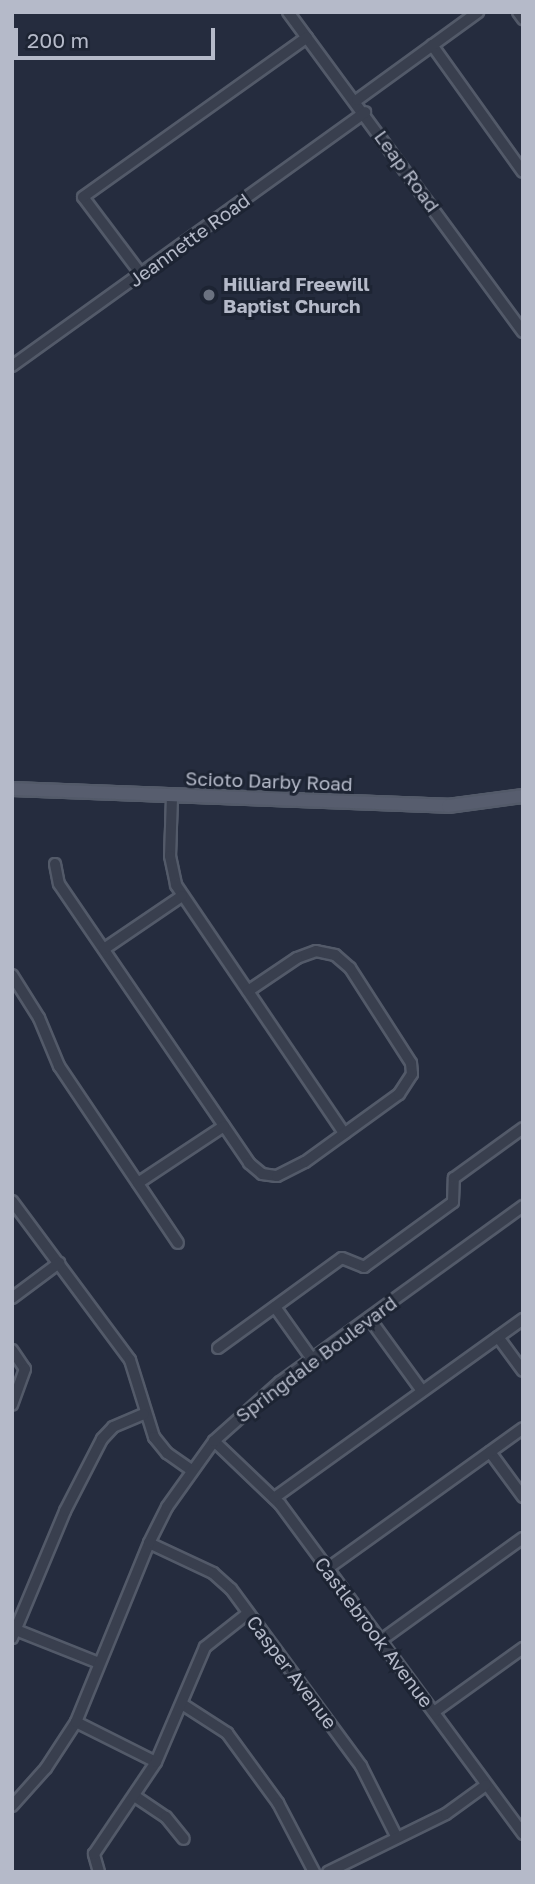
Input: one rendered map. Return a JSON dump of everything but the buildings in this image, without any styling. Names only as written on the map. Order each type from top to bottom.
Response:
[{"type":"main road","name":"Scioto Darby Road","points":[[12,789],[448,806],[523,796]]},
{"type":"street","name":"Leap Road","points":[[288,12],[357,100],[523,332]]},
{"type":"street","points":[[357,100],[478,12]]},
{"type":"street","points":[[518,12],[523,19]]},
{"type":"street","points":[[141,274],[83,197],[307,37]]},
{"type":"street","points":[[432,45],[523,172]]},
{"type":"street","name":"Jeannette Road","points":[[12,366],[365,112]]},
{"type":"street","points":[[172,797],[170,856],[183,896],[344,1133]]},
{"type":"street","points":[[55,864],[60,884],[252,1167],[268,1176],[285,1174],[399,1094],[412,1074],[407,1052],[350,968],[335,955],[316,951],[297,958],[248,991]]},
{"type":"street","points":[[104,949],[183,896]]},
{"type":"street","points":[[12,975],[39,1018],[59,1066],[178,1243]]},
{"type":"street","points":[[138,1183],[223,1126]]},
{"type":"street","points":[[218,1348],[342,1258],[362,1268],[453,1202],[453,1178],[523,1128]]},
{"type":"street","points":[[12,1201],[130,1360],[137,1373],[143,1414],[167,1453],[191,1470]]},
{"type":"street","name":"Springdale Boulevard","points":[[12,1806],[46,1768],[76,1723],[149,1544],[191,1470],[214,1441],[247,1408],[523,1206]]},
{"type":"street","points":[[12,1298],[59,1264]]},
{"type":"street","points":[[275,1307],[312,1359]]},
{"type":"street","points":[[369,1318],[422,1391]]},
{"type":"street","points":[[274,1498],[523,1319]]},
{"type":"street","points":[[498,1337],[523,1371]]},
{"type":"street","points":[[12,1350],[25,1373],[12,1405]]},
{"type":"street","points":[[99,1664],[14,1634],[65,1511],[102,1439],[113,1427],[143,1414]]},
{"type":"street","points":[[327,1569],[523,1428]]},
{"type":"street","name":"Castlebrook Avenue","points":[[214,1441],[274,1498],[523,1834]]},
{"type":"street","points":[[490,1452],[523,1497]]},
{"type":"street","points":[[380,1641],[523,1538]]},
{"type":"street","name":"Casper Avenue","points":[[149,1544],[213,1573],[248,1613],[361,1766],[397,1838]]},
{"type":"street","points":[[99,1872],[94,1854],[136,1797],[156,1762],[205,1647],[248,1613]]},
{"type":"street","points":[[434,1712],[523,1648]]},
{"type":"street","points":[[181,1704],[227,1732],[278,1802],[314,1872]]},
{"type":"street","points":[[76,1723],[156,1762]]},
{"type":"street","points":[[328,1872],[446,1814],[486,1784]]},
{"type":"street","points":[[136,1797],[166,1817],[184,1839]]},
{"type":"place","name":"Hilliard Freewill Baptist Church","points":[[209,295]]}]
